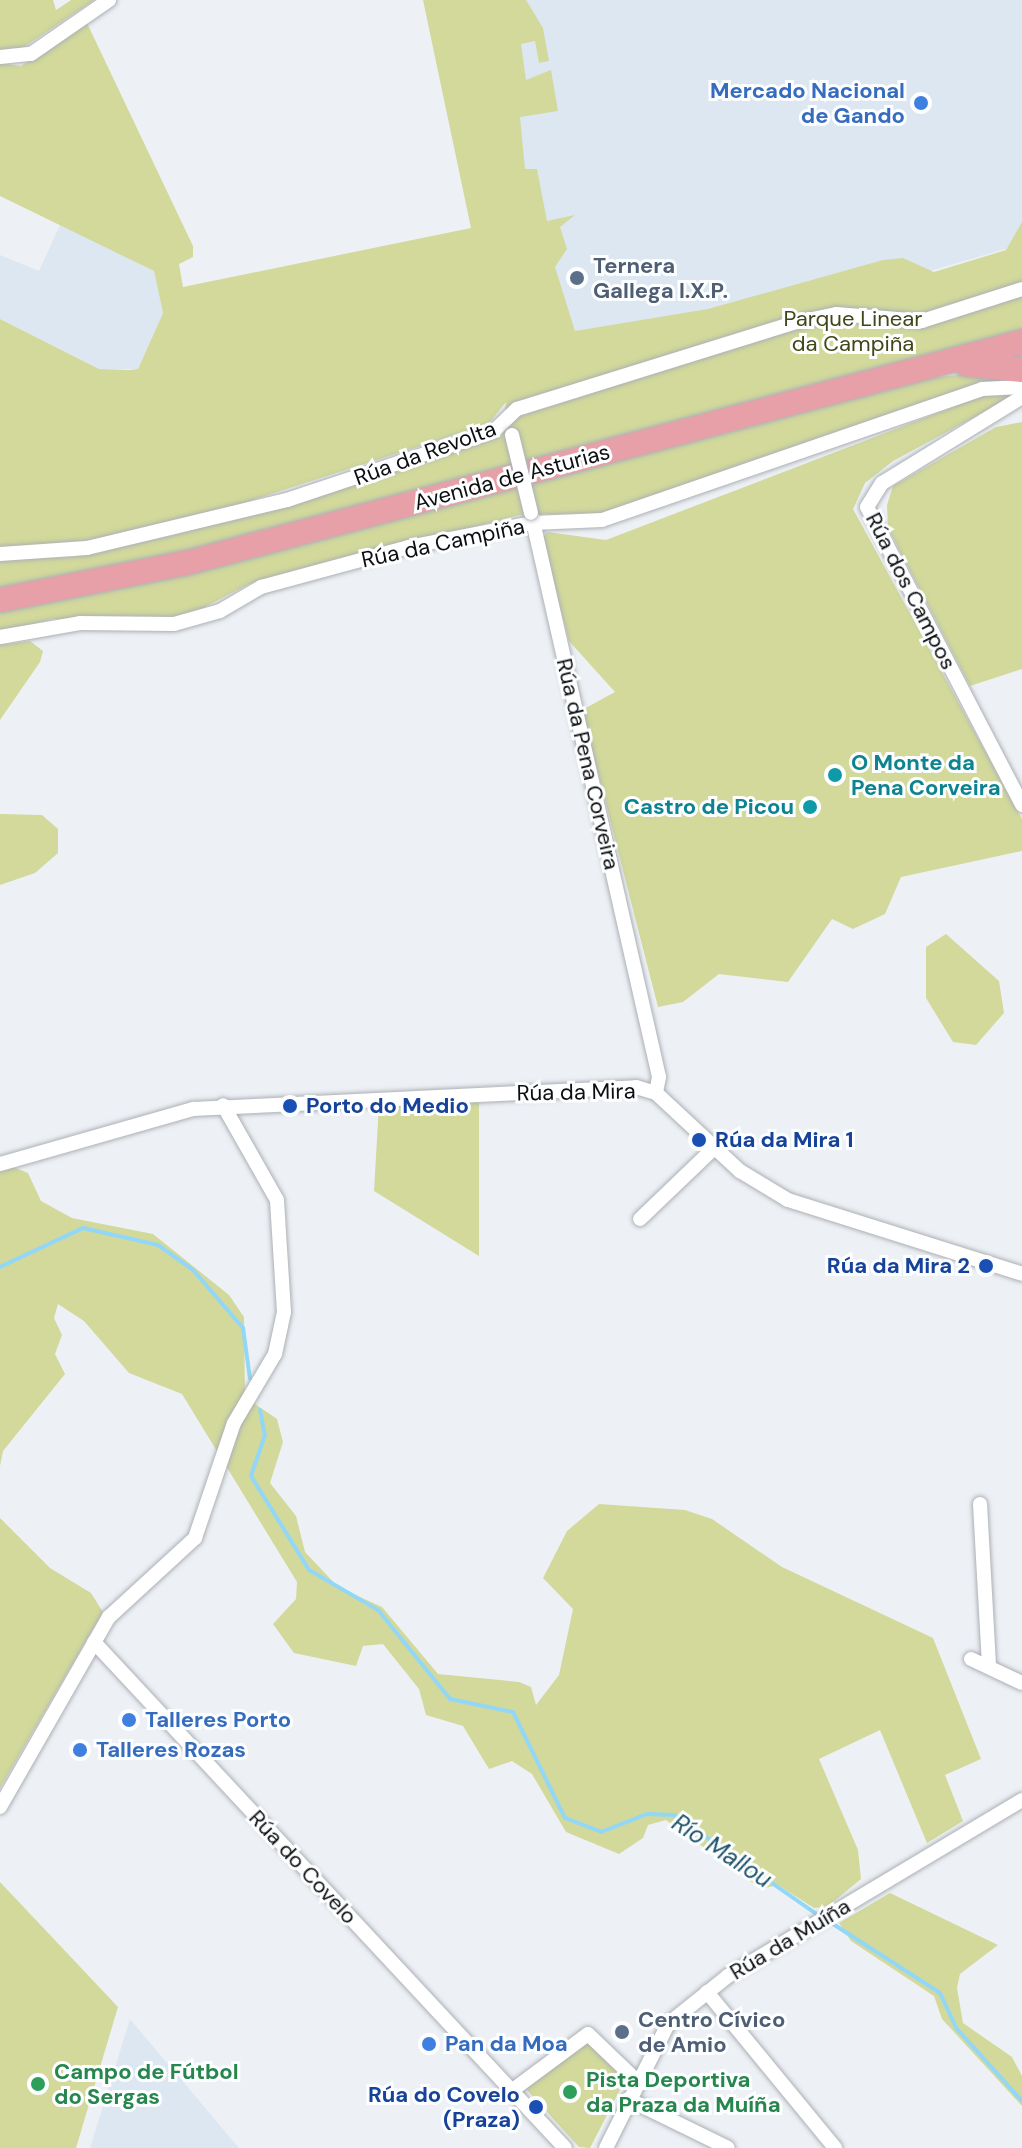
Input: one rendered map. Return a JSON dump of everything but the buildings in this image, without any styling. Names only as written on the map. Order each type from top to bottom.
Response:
[{"type":"main road","name":"Avenida de Asturias","points":[[0,600],[186,563],[1022,342]]},
{"type":"main road","points":[[946,363],[1022,370]]},
{"type":"street","points":[[0,57],[31,54],[109,0]]},
{"type":"street","name":"Rúa da Revolta","points":[[0,554],[87,548],[226,517],[511,428],[517,409],[808,320],[836,314],[922,321],[1022,289]]},
{"type":"street","name":"Rúa da Campiña","points":[[0,637],[80,623],[174,624],[220,611],[261,587],[532,518],[602,520],[982,389],[1022,387]]},
{"type":"street","name":"Rúa dos Campos","points":[[1022,397],[882,483],[867,507],[1022,805]]},
{"type":"street","name":"Rúa da Pena Corveira","points":[[511,428],[659,1077],[656,1093]]},
{"type":"street","name":"Rúa da Mira","points":[[0,1164],[223,1105],[636,1087],[656,1093],[713,1149],[788,1200],[1022,1274]]},
{"type":"street","points":[[0,1807],[94,1642],[139,1586],[195,1538],[234,1423],[282,1331],[277,1200],[223,1105]]},
{"type":"street","points":[[640,1219],[713,1149]]},
{"type":"street","points":[[980,1504],[989,1667]]},
{"type":"street","name":"Rúa do Covelo","points":[[94,1642],[514,2089],[565,2148]]},
{"type":"street","points":[[971,1659],[1022,1683]]},
{"type":"street","name":"Rúa da Muíña","points":[[606,2148],[658,2034],[707,1992],[1022,1800]]},
{"type":"street","points":[[707,1992],[835,2148]]},
{"type":"street","points":[[514,2089],[588,2034],[637,2081]]},
{"type":"street","points":[[628,2099],[728,2148]]},
{"type":"shaded area","points":[[462,0],[1022,0],[1022,244],[578,374]]},
{"type":"shaded area","points":[[61,223],[154,271],[163,313],[138,369],[99,369],[0,319],[0,255],[39,271]]},
{"type":"shaded area","points":[[130,2019],[239,2148],[90,2148]]},
{"type":"green space","points":[[0,0],[53,0],[56,10],[71,0],[94,0],[15,53],[0,52]]},
{"type":"green space","name":"Parque Linear da Campiña","points":[[423,0],[526,0],[543,28],[549,61],[539,63],[535,41],[521,44],[526,80],[551,70],[558,111],[520,117],[525,169],[537,169],[547,221],[575,215],[560,227],[567,249],[555,267],[575,331],[708,309],[883,260],[903,258],[934,272],[1006,250],[1022,222],[1022,330],[118,569],[0,591],[0,559],[72,557],[175,535],[502,436],[506,402],[490,422],[206,515],[112,538],[0,548],[0,319],[99,369],[130,370],[138,369],[163,313],[154,271],[0,196],[0,63],[21,66],[86,21],[193,246],[193,257],[179,264],[183,287],[471,228]]},
{"type":"green space","points":[[989,372],[1012,382],[601,515],[524,514],[249,584],[178,621],[52,619],[0,633],[0,609],[926,378]]},
{"type":"green space","points":[[987,394],[1017,394],[893,461],[865,483],[853,509],[1022,819],[1022,851],[901,877],[885,914],[853,929],[832,919],[788,982],[719,974],[683,1002],[658,1007],[582,710],[615,692],[569,641],[542,539],[547,532],[606,540]]},
{"type":"green space","points":[[1022,422],[1022,669],[970,686],[888,528],[887,505],[893,486],[996,427]]},
{"type":"green space","points":[[30,641],[43,651],[40,662],[0,720],[0,645]]},
{"type":"green space","points":[[0,814],[42,815],[58,829],[58,853],[35,873],[0,885]]},
{"type":"green space","points":[[946,934],[999,981],[1004,1013],[976,1045],[953,1042],[926,998],[926,947]]},
{"type":"green space","points":[[479,1099],[479,1256],[374,1191],[379,1104]]},
{"type":"green space","points":[[13,1167],[28,1173],[41,1201],[72,1218],[153,1234],[229,1295],[244,1317],[245,1397],[277,1419],[283,1442],[270,1483],[296,1516],[305,1552],[338,1587],[382,1607],[438,1674],[519,1682],[531,1687],[536,1705],[559,1675],[573,1609],[543,1578],[567,1531],[599,1504],[685,1510],[712,1519],[782,1567],[933,1638],[981,1759],[945,1775],[963,1821],[927,1843],[880,1730],[819,1759],[858,1850],[861,1879],[827,1907],[814,1908],[778,1885],[761,1889],[666,1820],[648,1825],[643,1838],[619,1854],[566,1832],[532,1774],[512,1761],[489,1769],[463,1726],[426,1715],[419,1689],[383,1644],[363,1646],[356,1666],[294,1653],[273,1624],[296,1599],[297,1582],[182,1394],[129,1373],[84,1321],[58,1304],[54,1318],[62,1335],[55,1354],[65,1374],[3,1451],[0,1466],[0,1171]]},
{"type":"green space","points":[[0,1518],[50,1568],[91,1593],[103,1612],[0,1788]]},
{"type":"green space","points":[[0,1882],[118,2007],[76,2148],[0,2148]]},
{"type":"green space","points":[[890,1893],[998,1945],[960,1974],[957,1988],[963,2023],[1012,2057],[1022,2076],[1022,2106],[942,2019],[934,1996],[851,1941],[839,1923]]},
{"type":"green space","points":[[584,2042],[594,2042],[627,2076],[590,2148],[579,2147],[526,2089]]},
{"type":"waterway","name":"Río Mallou","points":[[0,1267],[83,1228],[158,1245],[193,1270],[243,1328],[250,1379]]},
{"type":"waterway","name":"Río Mallou","points":[[260,1410],[265,1435],[251,1476],[309,1570],[378,1610],[450,1699],[513,1712],[565,1818],[601,1832],[647,1814],[674,1815],[815,1913]]},
{"type":"waterway","name":"Río Mallou","points":[[833,1924],[940,1993],[957,2029],[1022,2101]]},
{"type":"place","name":"Mercado Nacional de Gando","points":[[921,103]]},
{"type":"place","name":"Ternera Gallega l.X.P.","points":[[577,278]]},
{"type":"place","name":"O Monte da Pena Corveira","points":[[835,775]]},
{"type":"place","name":"Castro de Picou","points":[[810,807]]},
{"type":"place","name":"Porto do Medio","points":[[290,1106]]},
{"type":"place","name":"Rúa da Mira 1","points":[[699,1140]]},
{"type":"place","name":"Rúa da Mira 2","points":[[986,1266]]},
{"type":"place","name":"Talleres Porto","points":[[129,1720]]},
{"type":"place","name":"Talleres Rozas","points":[[80,1750]]},
{"type":"place","name":"Centro Cívico de Amio","points":[[622,2032]]},
{"type":"place","name":"Pan da Moa","points":[[429,2044]]},
{"type":"place","name":"Campo de Fútbol do Sergas","points":[[38,2084]]},
{"type":"place","name":"Pista Deportiva da Praza da Muíña","points":[[570,2092]]},
{"type":"place","name":"Rúa do Covelo (Praza)","points":[[536,2107]]}]
